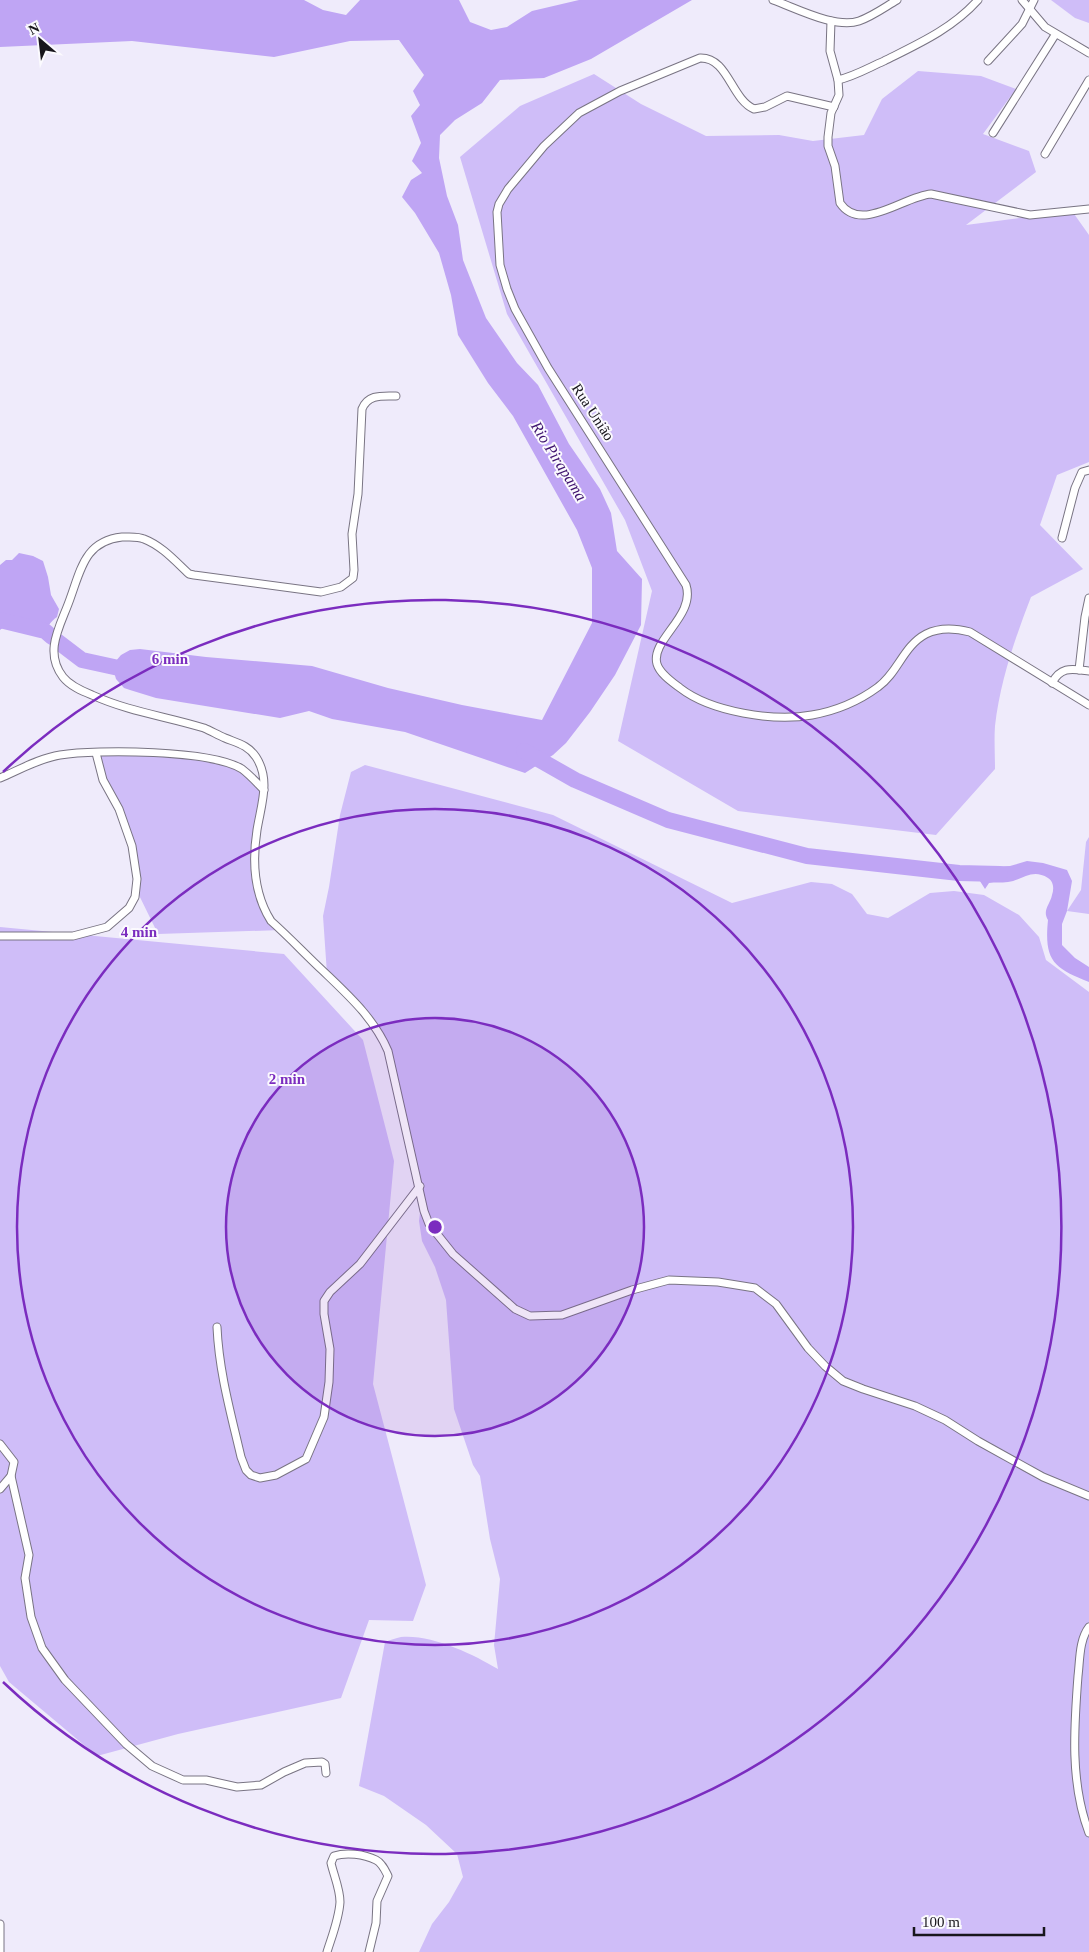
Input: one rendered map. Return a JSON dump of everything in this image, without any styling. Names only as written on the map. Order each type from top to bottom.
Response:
[{"type":"street","points":[[773,0],[831,21],[840,22],[858,21],[897,0]]},
{"type":"street","points":[[838,80],[860,74],[927,40],[953,23],[978,0]]},
{"type":"street","points":[[1022,0],[1030,8],[1040,24],[1055,35],[1089,54]]},
{"type":"street","points":[[988,61],[1022,24],[1034,0]]},
{"type":"street","points":[[831,21],[829,44],[838,80],[839,95],[828,129],[828,146],[835,166],[840,203],[847,210],[871,215],[888,210],[921,195],[932,194],[1030,215],[1089,209]]},
{"type":"street","points":[[993,133],[1055,35]]},
{"type":"street","name":"Rua União","points":[[834,107],[787,96],[765,108],[754,109],[742,98],[715,62],[704,58],[690,61],[597,102],[579,113],[564,126],[502,197],[499,204],[497,221],[503,278],[515,309],[542,357],[686,585],[688,600],[660,647],[656,661],[661,671],[686,693],[716,707],[744,713],[790,717],[812,715],[834,709],[878,687],[892,674],[910,646],[925,634],[935,630],[958,629],[970,632],[1052,683]]},
{"type":"street","points":[[1045,154],[1089,80]]},
{"type":"street","points":[[396,396],[371,398],[366,400],[362,409],[358,494],[352,534],[353,578],[341,587],[321,592],[194,575],[189,574],[157,546],[143,538],[129,536],[112,538],[98,545],[89,553],[79,573],[56,634],[53,644],[56,662],[63,676],[68,682],[81,690],[132,711],[205,729],[238,742],[248,748],[257,758],[264,773],[264,790],[255,845],[257,887],[260,900],[271,922],[351,998],[373,1022],[388,1051],[420,1186],[424,1211],[429,1224],[444,1244],[465,1266],[515,1309],[530,1316],[562,1316],[632,1290],[670,1280],[718,1282],[755,1288],[776,1304],[808,1348],[825,1366],[843,1380],[863,1389],[915,1406],[946,1420],[978,1441],[1035,1472],[1089,1496]]},
{"type":"street","points":[[1062,538],[1075,488],[1082,472],[1089,470]]},
{"type":"street","points":[[1079,670],[1084,617],[1089,598]]},
{"type":"street","points":[[1089,671],[1065,670],[1060,672],[1052,683],[1089,706]]},
{"type":"street","points":[[0,936],[73,936],[107,927],[129,908],[135,898],[137,879],[132,846],[119,809],[103,780],[96,753]]},
{"type":"street","points":[[0,778],[58,755],[160,753],[200,757],[240,768],[264,790]]},
{"type":"street","points":[[217,1327],[223,1381],[241,1457],[246,1470],[251,1476],[268,1478],[299,1464],[306,1459],[311,1450],[324,1417],[329,1382],[330,1349],[324,1314],[324,1301],[330,1292],[360,1264],[420,1186]]},
{"type":"street","points":[[0,1444],[14,1462],[11,1476],[29,1555],[25,1578],[31,1617],[42,1648],[65,1680],[94,1713],[152,1766],[183,1780],[206,1780],[237,1787],[261,1785],[284,1772],[313,1762],[326,1764],[326,1773]]},
{"type":"street","points":[[0,1489],[11,1476]]},
{"type":"street","points":[[1089,1627],[1083,1637],[1080,1652],[1074,1742],[1077,1782],[1089,1833]]},
{"type":"street","points":[[327,1952],[340,1902],[331,1863],[334,1856],[342,1854],[376,1860],[383,1866],[388,1876],[377,1901],[376,1923],[369,1952]]},
{"type":"street","points":[[0,1924],[0,1952]]},
{"type":"shaded area","points":[[1051,0],[1089,0],[1089,23],[1075,18]]},
{"type":"shaded area","points":[[918,71],[981,76],[1016,89],[983,134],[1029,151],[1036,172],[966,225],[1072,211],[1089,235],[1089,462],[1057,475],[1040,525],[1083,569],[1031,597],[1014,644],[1000,693],[995,726],[995,769],[936,835],[738,811],[618,741],[652,591],[625,520],[507,314],[460,157],[520,106],[594,74],[641,104],[706,136],[779,135],[813,141],[864,135],[882,99]]},
{"type":"shaded area","points":[[98,754],[150,754],[190,757],[226,765],[264,780],[255,830],[259,900],[281,930],[158,934],[136,889],[134,846],[104,780]]},
{"type":"shaded area","points":[[365,765],[553,815],[732,903],[811,882],[832,884],[852,894],[867,914],[888,918],[930,893],[954,891],[984,895],[1019,915],[1039,937],[1046,960],[1089,992],[1089,1952],[419,1952],[432,1924],[449,1902],[463,1877],[457,1854],[426,1825],[384,1796],[359,1786],[385,1642],[401,1637],[413,1637],[438,1642],[464,1651],[498,1669],[494,1645],[500,1579],[490,1539],[480,1476],[473,1465],[454,1409],[446,1300],[435,1267],[422,1241],[419,1221],[422,1196],[382,1037],[327,974],[323,916],[340,815],[351,772]]},
{"type":"shaded area","points":[[1089,837],[1089,914],[1067,911],[1081,890],[1086,842]]},
{"type":"shaded area","points":[[0,927],[284,954],[363,1040],[394,1161],[373,1384],[426,1585],[413,1621],[369,1620],[341,1698],[178,1734],[97,1756],[9,1682],[0,1666]]},
{"type":"water","points":[[0,0],[304,0],[323,10],[346,15],[360,0],[459,0],[470,22],[491,30],[507,27],[532,11],[579,0],[692,0],[591,59],[544,78],[500,80],[482,103],[455,120],[440,135],[439,158],[447,196],[458,225],[463,260],[486,318],[517,363],[538,385],[569,444],[600,489],[611,513],[617,551],[642,579],[641,625],[615,675],[590,712],[566,743],[553,755],[525,773],[405,732],[332,719],[309,711],[280,718],[156,698],[124,688],[116,679],[114,672],[115,662],[121,655],[130,650],[140,649],[312,666],[388,688],[462,705],[542,720],[592,623],[592,568],[577,530],[513,416],[488,383],[458,335],[451,295],[439,253],[415,213],[402,197],[411,180],[422,173],[412,161],[421,143],[411,116],[420,105],[413,91],[424,75],[399,40],[350,41],[274,57],[132,41],[0,47]]},
{"type":"water","points":[[19,553],[33,556],[43,561],[51,595],[59,609],[57,617],[41,633],[14,625],[9,625],[0,630],[0,565],[6,560],[12,560]]},
{"type":"water","points":[[1027,861],[1043,863],[1067,870],[1072,881],[1067,911],[1062,924],[1062,945],[1075,958],[1089,967],[1089,982],[1059,967],[1050,954],[1046,910],[1053,890],[1048,878],[1032,874],[1013,881],[989,883],[985,889],[978,878],[977,867],[1010,866]]},
{"type":"waterway","name":"Rio Pirapama","points":[[0,620],[45,631],[52,637]]},
{"type":"waterway","name":"Rio Pirapama","points":[[57,641],[82,660],[137,672]]},
{"type":"waterway","points":[[524,751],[575,780],[668,820],[807,856],[959,873],[1000,874]]}]
